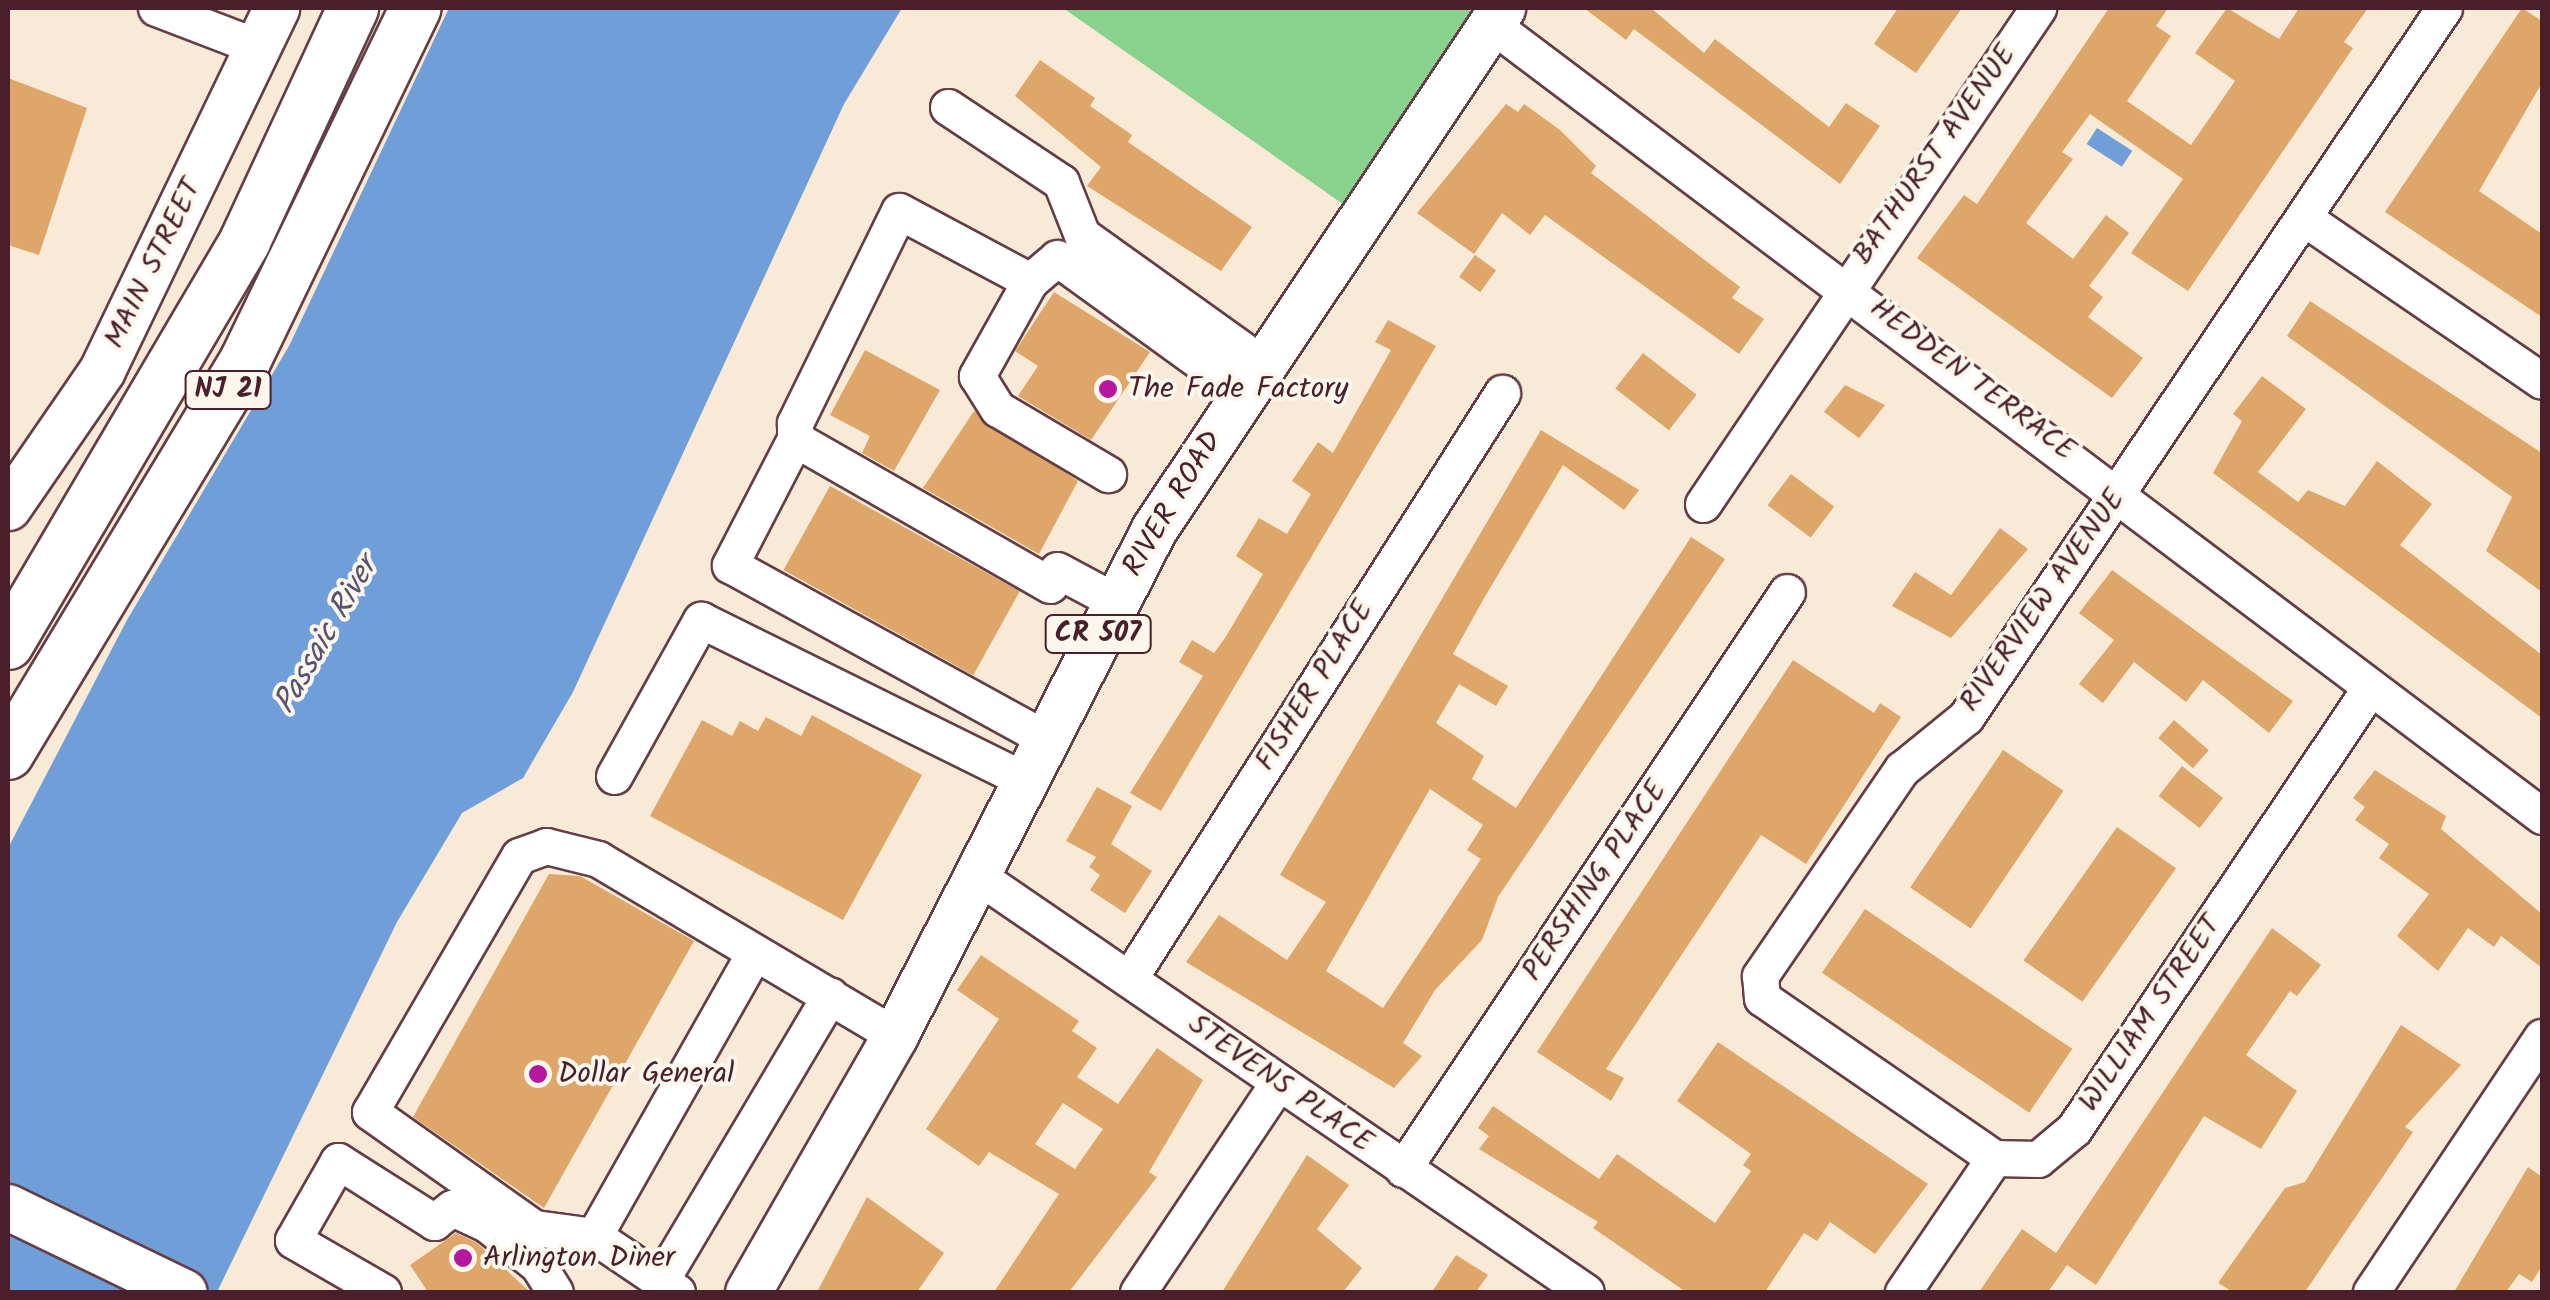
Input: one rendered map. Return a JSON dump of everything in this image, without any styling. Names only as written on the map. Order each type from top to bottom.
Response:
[{"type":"highway","name":"NJ 21","points":[[8,644],[245,241],[352,8]]},
{"type":"highway","name":"NJ 21","points":[[8,754],[245,362],[416,8]]},
{"type":"main road","name":"RIVER ROAD","points":[[748,1292],[894,1035],[1021,778],[1116,601],[1252,378],[1496,16]]},
{"type":"main road","name":"MAIN STREET","points":[[8,507],[102,370],[267,27]]},
{"type":"main road","points":[[8,1206],[184,1292]]},
{"type":"street","name":"BATHURST AVENUE","points":[[1703,504],[1845,284],[2038,8]]},
{"type":"street","name":"RIVERVIEW AVENUE","points":[[1994,1158],[1762,998],[1760,976],[1902,769],[1966,717],[2444,8]]},
{"type":"street","points":[[167,10],[267,27]]},
{"type":"street","name":"HEDDEN TERRACE","points":[[1496,16],[2542,816]]},
{"type":"street","points":[[948,108],[1061,182],[1082,235],[1252,378]]},
{"type":"street","points":[[1030,281],[899,211],[795,422],[795,440],[730,565],[1043,736]]},
{"type":"street","points":[[2304,218],[2542,380]]},
{"type":"street","points":[[1108,474],[998,409],[977,376],[1030,281],[1057,258],[1252,378]]},
{"type":"street","name":"FISHER PLACE","points":[[1129,978],[1502,393]]},
{"type":"street","points":[[795,440],[1054,577],[1116,601]]},
{"type":"street","name":"PERSHING PLACE","points":[[1403,1169],[1787,592]]},
{"type":"street","points":[[614,776],[701,620],[1021,778]]},
{"type":"street","name":"WILLIAM STREET","points":[[1994,1158],[2038,1160],[2074,1129],[2370,688]]},
{"type":"street","points":[[822,1008],[669,1286],[594,1236],[534,1228],[370,1112],[519,856],[546,846],[598,859],[755,952],[822,1008],[894,1035]]},
{"type":"street","name":"STEVENS PLACE","points":[[976,874],[1403,1169],[1566,1287]]},
{"type":"street","points":[[594,1236],[755,952]]},
{"type":"street","points":[[2371,1292],[2542,1037]]},
{"type":"street","points":[[1138,1292],[1278,1083]]},
{"type":"street","points":[[1902,1292],[1994,1158]]},
{"type":"street","points":[[383,1292],[293,1240],[338,1161],[434,1222],[452,1208],[488,1224],[538,1265],[554,1292]]},
{"type":"green space","points":[[1063,8],[1502,8],[1360,216]]},
{"type":"water","name":"Passaic River","points":[[449,8],[902,8],[844,104],[573,692],[523,778],[462,813],[397,922],[217,1292],[8,1292],[8,848],[127,620],[289,346]]},
{"type":"water","points":[[2097,128],[2132,151],[2122,167],[2087,144]]},
{"type":"building","points":[[1584,8],[1651,8],[1704,53],[1715,39],[1829,127],[1846,103],[1880,126],[1840,184],[1634,29],[1626,40]]},
{"type":"building","points":[[1898,8],[1962,8],[1916,73],[1874,44]]},
{"type":"building","points":[[2109,8],[2168,8],[2156,26],[2171,36],[2127,101],[2191,145],[2235,81],[2195,53],[2227,8],[2279,39],[2299,8],[2368,8],[2344,42],[2353,48],[2188,291],[2131,253],[2183,179],[2090,114],[2062,152],[2073,159],[2026,223],[2073,259],[2106,215],[2129,233],[2089,286],[2103,297],[2088,317],[2143,358],[2112,398],[1917,258],[1964,195],[1977,204]]},
{"type":"building","points":[[2522,8],[2542,21],[2542,83],[2479,191],[2542,234],[2542,317],[2385,212]]},
{"type":"building","points":[[1040,60],[1095,98],[1090,106],[1132,135],[1128,142],[1252,227],[1221,271],[1087,186],[1101,167],[1015,96]]},
{"type":"building","points":[[8,78],[87,108],[39,255],[8,245]]},
{"type":"building","points":[[1506,104],[1518,112],[1524,104],[1560,130],[1596,166],[1591,173],[1740,287],[1732,298],[1764,319],[1739,354],[1545,215],[1530,235],[1502,213],[1474,254],[1417,213]]},
{"type":"building","points":[[1475,255],[1496,270],[1480,292],[1459,277]]},
{"type":"building","points":[[1054,292],[1150,352],[1091,440],[1018,396],[1038,366],[1015,351]]},
{"type":"building","points":[[2310,301],[2542,453],[2542,592],[2486,551],[2512,497],[2287,336]]},
{"type":"building","points":[[1388,320],[1436,346],[1161,811],[1130,793],[1203,676],[1179,662],[1192,640],[1214,653],[1225,638],[1263,574],[1236,556],[1259,518],[1287,534],[1311,494],[1292,481],[1318,442],[1333,453],[1391,350],[1375,342]]},
{"type":"building","points":[[865,350],[940,390],[894,471],[862,453],[870,436],[830,415]]},
{"type":"building","points":[[1643,353],[1697,395],[1669,430],[1615,388]]},
{"type":"building","points":[[2262,376],[2306,409],[2258,472],[2298,502],[2308,490],[2345,506],[2377,461],[2432,504],[2400,545],[2542,655],[2542,718],[2213,473],[2242,421],[2233,414]]},
{"type":"building","points":[[1845,385],[1885,405],[1859,438],[1824,412]]},
{"type":"building","points":[[974,411],[1078,481],[1039,554],[923,488]]},
{"type":"building","points":[[1541,430],[1639,490],[1624,510],[1563,465],[1483,600],[1453,654],[1508,686],[1496,706],[1459,684],[1436,723],[1484,756],[1472,779],[1516,808],[1691,537],[1725,559],[1498,897],[1482,940],[1435,990],[1403,1043],[1422,1056],[1394,1088],[1186,962],[1219,915],[1287,960],[1326,902],[1280,875]],"holes":[[[1430,789],[1483,825],[1467,850],[1481,859],[1383,1008],[1326,971]]]},
{"type":"building","points":[[1791,474],[1834,506],[1811,538],[1768,505]]},
{"type":"building","points":[[830,486],[1020,591],[973,675],[783,570]]},
{"type":"building","points":[[2000,528],[2028,549],[1951,638],[1892,606],[1915,572],[1951,595]]},
{"type":"building","points":[[2112,570],[2293,701],[2269,733],[2203,680],[2186,702],[2134,662],[2103,703],[2079,684],[2114,640],[2079,613]]},
{"type":"building","points":[[1793,660],[1874,713],[1880,703],[1901,717],[1806,864],[1761,835],[1606,1069],[1624,1078],[1611,1101],[1537,1052]]},
{"type":"building","points":[[812,715],[922,775],[843,920],[650,816],[702,720],[732,736],[740,721],[758,731],[766,717],[801,736]]},
{"type":"building","points":[[2174,720],[2209,750],[2193,768],[2158,738]]},
{"type":"building","points":[[2003,750],[2064,791],[1971,928],[1910,888]]},
{"type":"building","points":[[2182,766],[2223,798],[2200,828],[2159,796]]},
{"type":"building","points":[[2375,770],[2446,816],[2441,829],[2542,914],[2542,968],[2501,936],[2494,947],[2468,928],[2438,971],[2397,936],[2429,894],[2379,858],[2389,844],[2355,820],[2365,807],[2353,798]]},
{"type":"building","points":[[1097,787],[1132,806],[1111,844],[1152,871],[1125,913],[1090,890],[1100,875],[1089,867],[1096,857],[1066,841]]},
{"type":"building","points":[[2117,827],[2176,868],[2082,1002],[2024,961]]},
{"type":"building","points":[[549,874],[580,876],[694,941],[544,1208],[413,1117]]},
{"type":"building","points":[[1865,909],[2072,1049],[2029,1113],[1822,973]]},
{"type":"building","points":[[2272,928],[2321,965],[2297,996],[2290,991],[2246,1055],[2297,1091],[2261,1149],[2204,1116],[2096,1285],[2067,1265],[2048,1292],[1979,1292],[2022,1229],[2056,1253]]},
{"type":"building","points":[[981,955],[1079,1021],[1072,1031],[1097,1048],[1077,1077],[1118,1104],[1157,1048],[1203,1080],[1149,1172],[1157,1177],[1069,1292],[994,1292],[1059,1194],[989,1152],[979,1166],[926,1129],[999,1019],[957,990]],"holes":[[[1063,1103],[1103,1129],[1075,1169],[1035,1144]]]},
{"type":"building","points":[[2401,1025],[2461,1065],[2405,1127],[2413,1132],[2305,1292],[2233,1292],[2218,1283],[2285,1188],[2305,1182]]},
{"type":"building","points":[[1718,1042],[1928,1184],[1875,1254],[1830,1222],[1817,1241],[1804,1233],[1765,1292],[1686,1292],[1593,1228],[1598,1222],[1479,1149],[1489,1136],[1478,1128],[1493,1106],[1599,1179],[1617,1154],[1715,1223],[1751,1171],[1743,1165],[1751,1154],[1677,1101]]},
{"type":"building","points":[[1307,1155],[1349,1185],[1317,1229],[1362,1268],[1343,1292],[1222,1292]]},
{"type":"building","points":[[2528,1167],[2542,1177],[2542,1266],[2532,1282],[2519,1274],[2506,1292],[2454,1292]]},
{"type":"building","points":[[867,1197],[944,1253],[917,1292],[817,1292]]},
{"type":"building","name":"Arlington Diner","points":[[456,1233],[477,1243],[530,1292],[428,1292],[410,1265]]},
{"type":"building","points":[[1456,1255],[1488,1275],[1476,1292],[1432,1292]]},
{"type":"place","name":"The Fade Factory","points":[[1108,389]]},
{"type":"place","name":"Dollar General","points":[[538,1074]]},
{"type":"place","name":"Arlington Diner","points":[[463,1258]]}]
